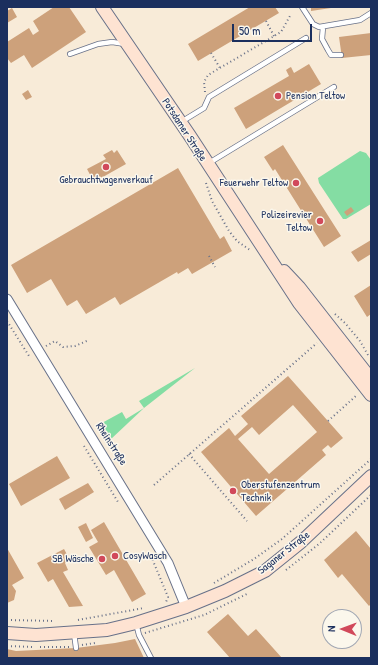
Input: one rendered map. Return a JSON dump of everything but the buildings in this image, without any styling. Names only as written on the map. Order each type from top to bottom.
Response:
[{"type":"street","name":"Potsdamer Straße","points":[[102,7],[180,122],[299,303],[324,336],[369,387]]},
{"type":"street","name":"Potsdamer Straße","points":[[266,253],[299,287],[369,387]]},
{"type":"street","name":"Rheinstraße","points":[[7,299],[168,563],[184,602]]},
{"type":"street","name":"Saganer Straße","points":[[7,633],[20,635],[74,633],[100,630],[136,623],[184,602],[225,591],[264,571],[301,542],[371,476]]},
{"type":"lane","points":[[302,7],[313,24],[319,27],[360,20],[371,13]]},
{"type":"lane","points":[[323,27],[322,39],[328,50],[331,54],[341,55]]},
{"type":"lane","points":[[180,122],[204,108],[209,98],[306,38]]},
{"type":"lane","points":[[70,54],[98,44],[112,42],[127,44]]},
{"type":"lane","points":[[207,164],[334,87]]},
{"type":"lane","points":[[136,623],[139,635],[151,658]]},
{"type":"lane","points":[[74,633],[76,648]]},
{"type":"path","points":[[209,98],[204,89],[204,82],[208,75],[281,32],[291,14]]},
{"type":"path","points":[[266,21],[274,36]]},
{"type":"path","points":[[211,53],[220,68]]},
{"type":"path","points":[[209,256],[216,267]]},
{"type":"path","points":[[7,321],[33,362]]},
{"type":"path","points":[[154,485],[324,336]]},
{"type":"path","points":[[38,350],[54,341],[63,346],[75,346],[89,340]]},
{"type":"path","points":[[328,421],[369,387]]},
{"type":"path","points":[[84,446],[121,506]]},
{"type":"path","points":[[189,454],[247,521]]},
{"type":"path","points":[[213,583],[254,559],[282,539],[371,459]]},
{"type":"path","points":[[148,551],[168,597],[166,603]]},
{"type":"path","points":[[162,604],[184,602]]},
{"type":"path","points":[[76,620],[150,606]]},
{"type":"path","points":[[7,620],[59,621]]},
{"type":"green space","points":[[360,151],[366,153],[371,160],[371,204],[346,219],[343,219],[319,183],[318,178]]},
{"type":"green space","points":[[195,368],[144,408],[139,401]]},
{"type":"green space","points":[[144,408],[110,440],[100,424],[122,412],[126,419]]},
{"type":"place","name":"Pension Teltow","points":[[278,96]]},
{"type":"place","name":"Gebrauchtwagenverkauf","points":[[106,167]]},
{"type":"place","name":"Feuerwehr Teltow","points":[[296,183]]},
{"type":"place","name":"Polizeirevier Teltow","points":[[320,221]]},
{"type":"place","name":"Oberstufenzentrum Technik","points":[[233,491]]},
{"type":"place","name":"CosyWasch","points":[[115,556]]},
{"type":"place","name":"SB Wäsche","points":[[102,559]]}]
